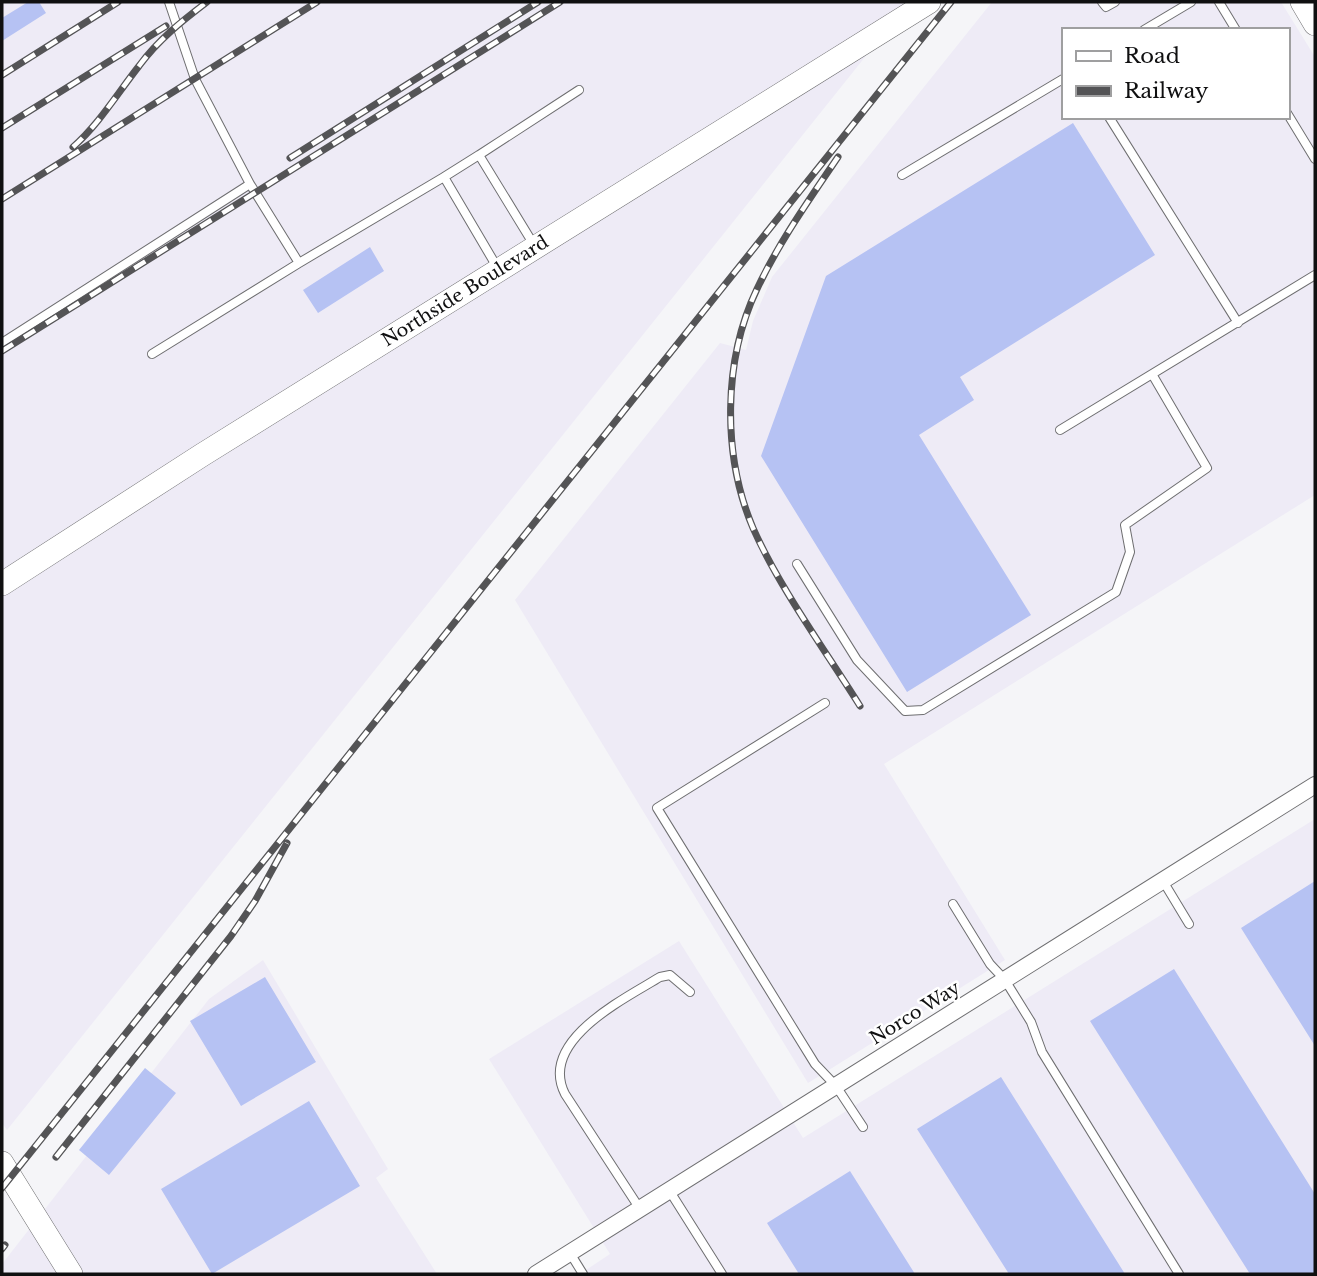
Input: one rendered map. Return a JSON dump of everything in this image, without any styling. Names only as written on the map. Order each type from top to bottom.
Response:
[{"type":"main road","name":"Northside Boulevard","points":[[2,584],[202,455],[929,2]]},
{"type":"main road","points":[[1301,2],[1315,24]]},
{"type":"main road","points":[[2,1163],[71,1274]]},
{"type":"street","name":"Norco Way","points":[[536,1274],[1315,785]]},
{"type":"lane","points":[[169,2],[195,79],[250,184],[299,263]]},
{"type":"lane","points":[[1102,2],[1106,7],[1115,2]]},
{"type":"lane","points":[[1147,28],[1180,4],[1191,2]]},
{"type":"lane","points":[[1219,2],[1235,28]]},
{"type":"lane","points":[[902,175],[1062,80]]},
{"type":"lane","points":[[152,354],[479,156],[579,90]]},
{"type":"lane","points":[[1289,116],[1315,159]]},
{"type":"lane","points":[[1111,119],[1238,323]]},
{"type":"lane","points":[[479,156],[535,247]]},
{"type":"lane","points":[[444,177],[499,270]]},
{"type":"lane","points":[[2,342],[250,184]]},
{"type":"lane","points":[[1060,429],[1315,275]]},
{"type":"lane","points":[[797,564],[857,660],[905,711],[923,710],[1116,592],[1130,552],[1125,525],[1207,468],[1152,374]]},
{"type":"lane","points":[[825,703],[657,808],[815,1063],[836,1086],[863,1127]]},
{"type":"lane","points":[[1163,881],[1189,923]]},
{"type":"lane","points":[[953,904],[990,964],[1005,980],[1031,1022],[1042,1052],[1179,1274]]},
{"type":"lane","points":[[640,1209],[559,1084],[561,1059],[591,1020],[660,977],[670,975],[690,992]]},
{"type":"lane","points":[[669,1190],[722,1274]]},
{"type":"lane","points":[[570,1253],[583,1274]]},
{"type":"shaded area","points":[[2,2],[909,2],[7,1130],[2,1123]]},
{"type":"shaded area","points":[[992,2],[1281,2],[1315,57],[1315,495],[884,764],[1005,960],[808,1083],[515,600],[720,343],[746,350],[753,321],[772,277]]},
{"type":"shaded area","points":[[1315,819],[1315,1274],[580,1274],[610,1254],[489,1059],[679,941],[803,1138]]},
{"type":"shaded area","points":[[263,960],[388,1169],[376,1178],[437,1274],[2,1274],[2,1264],[209,999]]},
{"type":"building","points":[[28,2],[39,2],[46,13],[2,41],[2,18]]},
{"type":"building","points":[[1073,123],[1155,255],[960,377],[974,400],[919,435],[1031,615],[907,692],[761,456],[826,276]]},
{"type":"building","points":[[370,247],[384,271],[318,313],[303,290]]},
{"type":"building","points":[[1315,881],[1315,1046],[1241,928]]},
{"type":"building","points":[[1174,969],[1315,1194],[1315,1274],[1250,1274],[1090,1021]]},
{"type":"building","points":[[265,977],[316,1062],[241,1106],[190,1021]]},
{"type":"building","points":[[145,1068],[176,1093],[109,1175],[79,1150]]},
{"type":"building","points":[[1001,1077],[1125,1274],[1009,1274],[917,1129]]},
{"type":"building","points":[[309,1101],[360,1186],[212,1274],[161,1189]]},
{"type":"building","points":[[850,1171],[915,1274],[799,1274],[767,1223]]},
{"type":"railway","points":[[2,75],[118,2]]},
{"type":"railway","points":[[73,147],[100,119],[154,48],[207,2]]},
{"type":"railway","points":[[2,199],[317,2]]},
{"type":"railway","points":[[290,158],[538,2]]},
{"type":"railway","points":[[2,351],[560,2]]},
{"type":"railway","points":[[2,1188],[951,2]]},
{"type":"railway","points":[[2,128],[166,26]]},
{"type":"railway","points":[[838,157],[775,255],[746,317],[733,377],[732,439],[743,500],[753,528],[789,595],[860,706]]},
{"type":"railway","points":[[56,1157],[231,936],[255,901],[287,843]]},
{"type":"railway","points":[[2,1249],[5,1245]]}]
